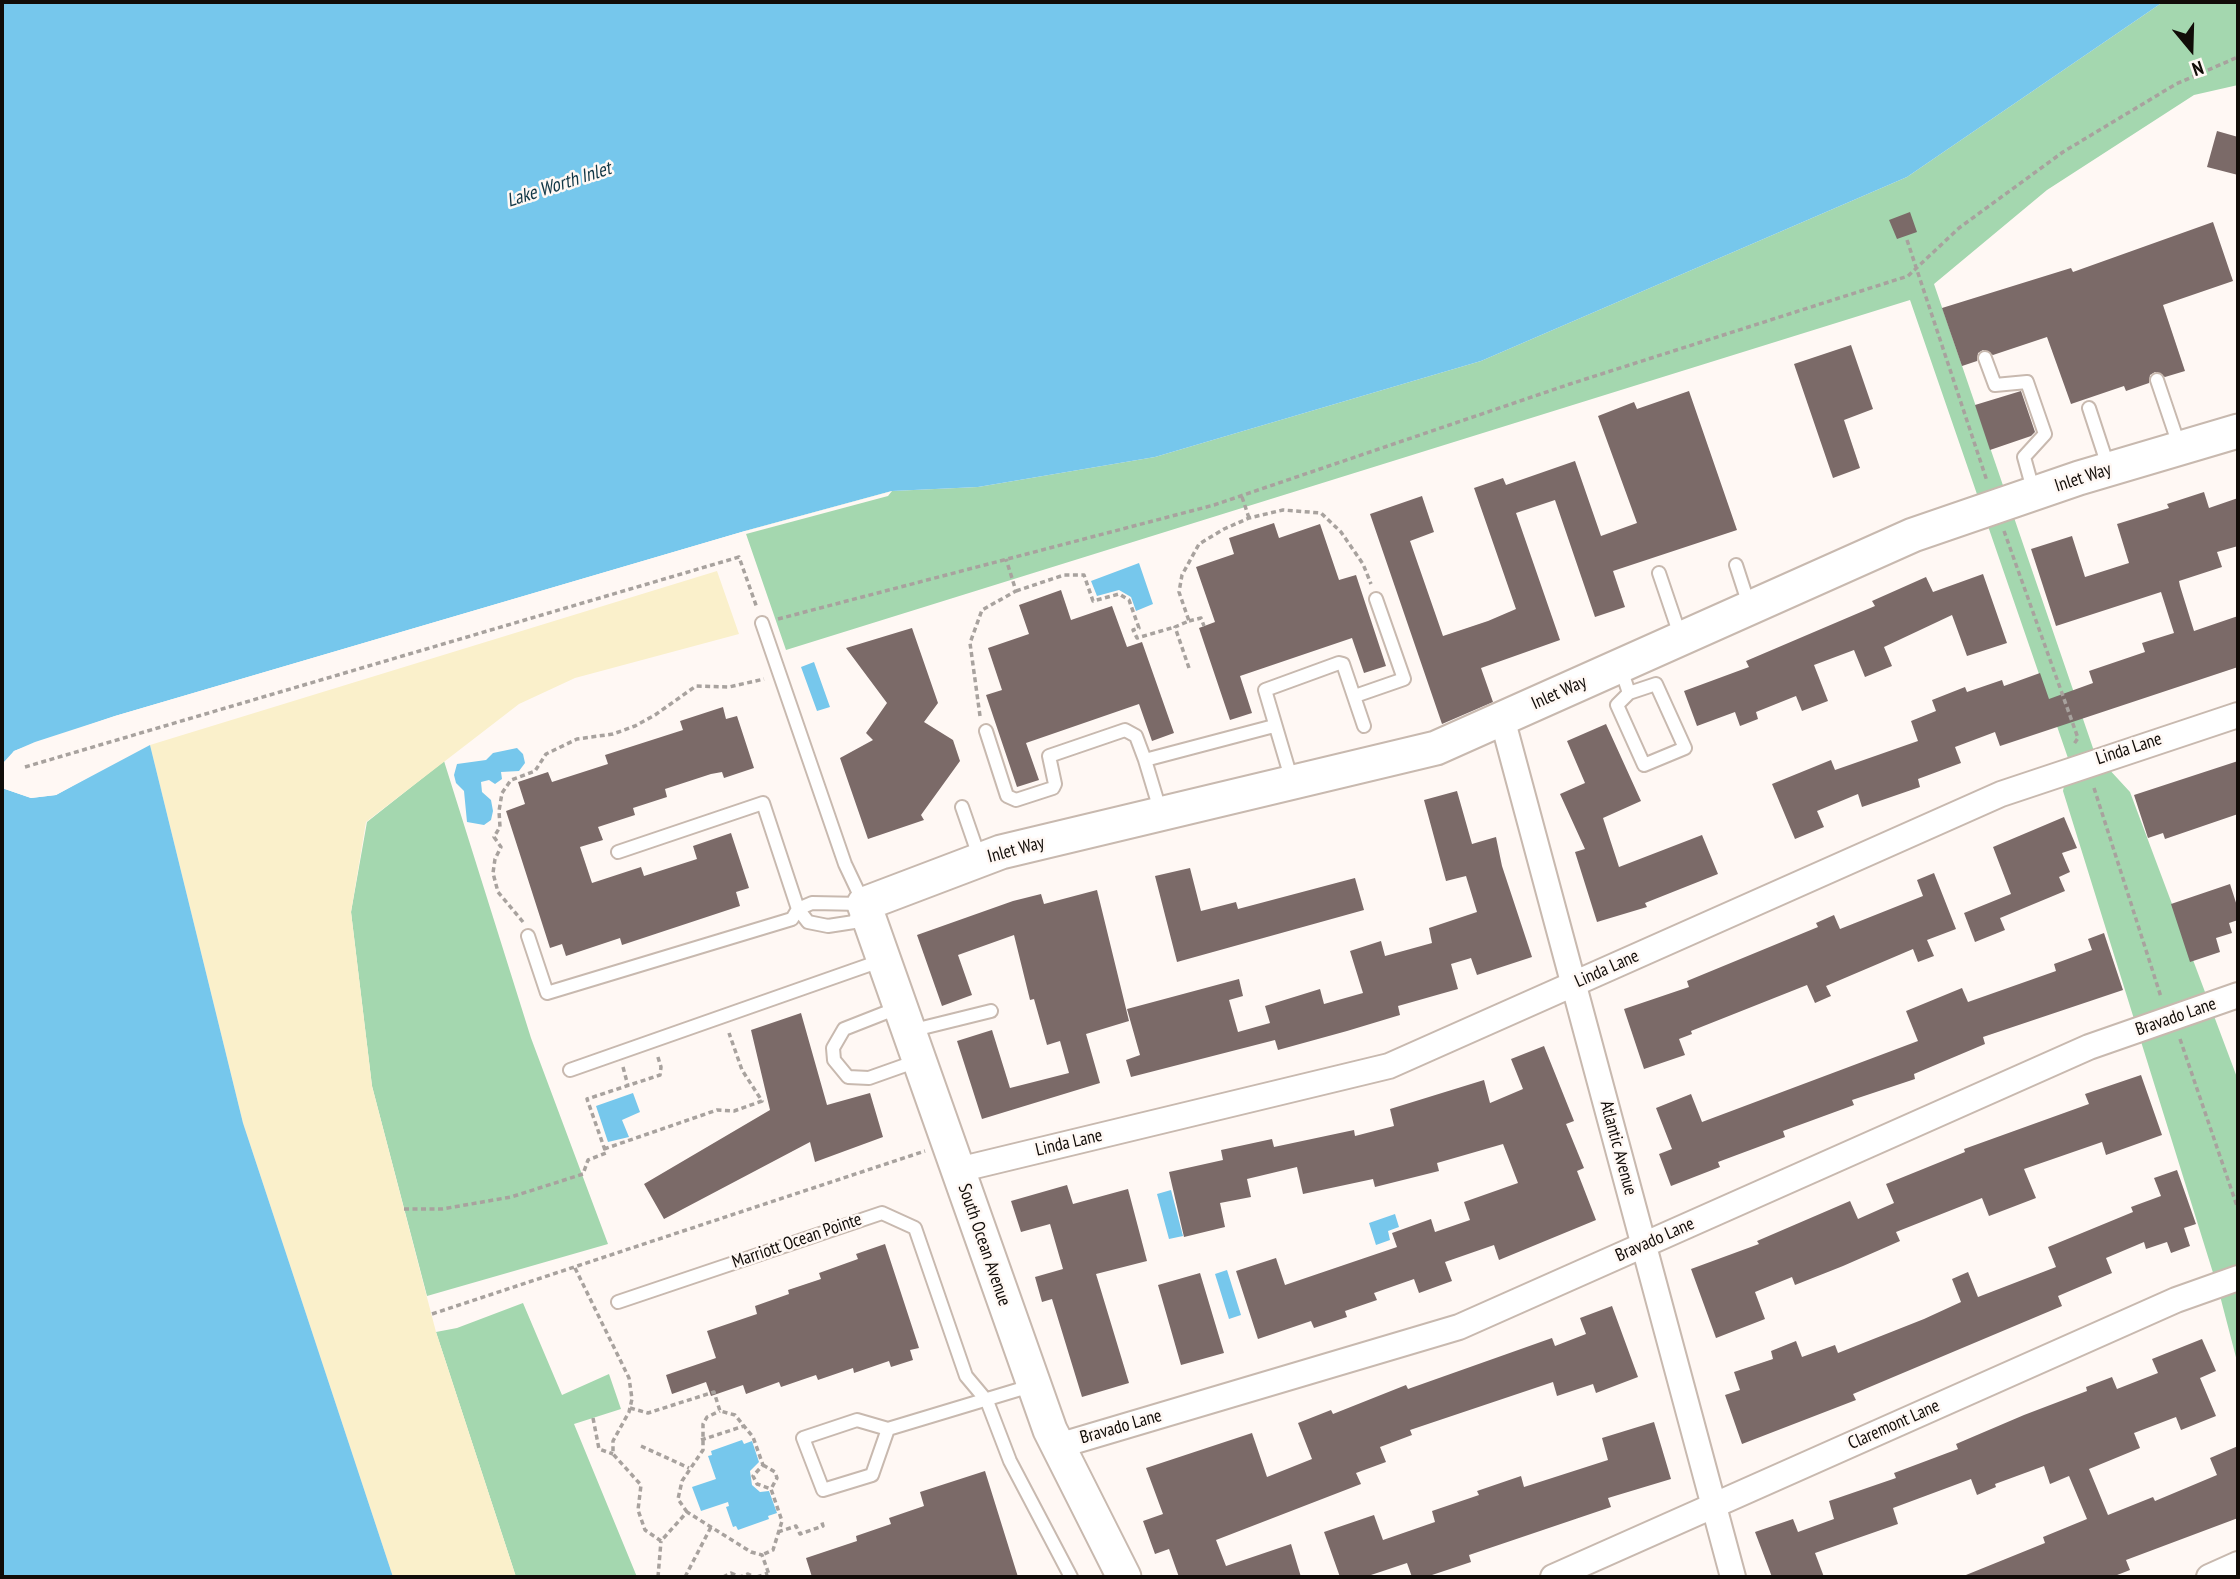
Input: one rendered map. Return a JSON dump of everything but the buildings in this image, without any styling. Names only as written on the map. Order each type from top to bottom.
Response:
[{"type":"street","name":"Inlet Way","points":[[864,904],[980,859],[1436,748],[1502,718],[1625,680],[1681,638],[1913,535],[2109,469],[2238,431]]},
{"type":"street","name":"Linda Lane","points":[[958,1170],[1389,1066],[2001,794],[2238,715]]},
{"type":"street","name":"Atlantic Avenue","points":[[1502,718],[1733,1577]]},
{"type":"street","name":"South Ocean Avenue","points":[[864,904],[1034,1385],[1058,1446],[1125,1577]]},
{"type":"street","name":"Bravado Lane","points":[[1058,1446],[1459,1327],[2088,1046],[2238,995]]},
{"type":"street","name":"Claremont Lane","points":[[1553,1577],[2176,1300],[2238,1278]]},
{"type":"street","points":[[2209,1577],[2238,1564]]},
{"type":"lane","points":[[1985,358],[1995,385],[2027,382],[2045,434],[2024,457],[2034,494]]},
{"type":"lane","points":[[2157,380],[2180,449]]},
{"type":"lane","points":[[2089,408],[2109,469]]},
{"type":"lane","points":[[1736,565],[1750,608]]},
{"type":"lane","points":[[1659,573],[1681,638]]},
{"type":"lane","points":[[1355,696],[1404,679],[1376,599]]},
{"type":"lane","points":[[762,623],[845,864],[864,904]]},
{"type":"lane","points":[[1292,782],[1264,696],[1265,690],[1270,686],[1339,663],[1346,670],[1364,726]]},
{"type":"lane","points":[[1625,680],[1656,684],[1685,748],[1644,765],[1617,705],[1625,680]]},
{"type":"lane","points":[[1145,760],[1275,726]]},
{"type":"lane","points":[[986,731],[1010,799],[1053,788],[1055,779],[1049,757],[1125,730],[1136,736],[1161,814]]},
{"type":"lane","points":[[618,852],[763,803],[798,909],[808,922],[828,926],[854,922],[864,904]]},
{"type":"lane","points":[[962,807],[980,859]]},
{"type":"lane","points":[[528,936],[547,993],[792,919],[798,909],[812,903],[864,904]]},
{"type":"lane","points":[[570,1070],[883,960]]},
{"type":"lane","points":[[910,1032],[869,1078],[848,1077],[834,1060],[833,1048],[844,1029],[910,1032],[991,1011]]},
{"type":"lane","name":"Marriott Ocean Pointe","points":[[618,1302],[882,1213],[915,1228],[966,1376],[988,1401]]},
{"type":"lane","points":[[888,1429],[872,1475],[822,1490],[803,1438],[857,1420],[888,1429],[1034,1385]]},
{"type":"lane","points":[[988,1401],[1010,1461],[1071,1577]]},
{"type":"path","points":[[25,767],[739,557],[762,623],[1242,496],[1570,384],[1908,276],[1959,228],[2063,152],[2176,84],[2238,57]]},
{"type":"path","points":[[1907,240],[1996,507],[2078,738],[2074,744],[2078,757],[2087,764],[2168,1019],[2184,1046],[2238,1209]]},
{"type":"path","points":[[1242,496],[1249,518]]},
{"type":"path","points":[[1189,621],[1179,592],[1187,561],[1199,544],[1249,518],[1283,510],[1321,513],[1341,532],[1363,564],[1376,599]]},
{"type":"path","points":[[1006,559],[1016,591]]},
{"type":"path","points":[[986,731],[978,710],[977,678],[970,643],[982,610],[990,602],[1064,575],[1084,575],[1093,601],[1114,594],[1127,598],[1139,628],[1133,630],[1137,638],[1201,618],[1204,626]]},
{"type":"path","points":[[1175,627],[1189,668]]},
{"type":"path","points":[[528,936],[521,919],[498,892],[494,873],[495,859],[501,847],[494,838],[500,827],[502,793],[511,780],[535,771],[546,754],[577,739],[613,734],[635,726],[656,715],[696,686],[729,687],[764,679]]},
{"type":"path","points":[[604,1149],[717,1110],[734,1111],[762,1101],[742,1070],[732,1041]]},
{"type":"path","points":[[404,1209],[442,1209],[511,1197],[583,1174],[588,1160],[606,1153],[587,1099],[660,1075],[662,1067]]},
{"type":"path","points":[[432,1314],[928,1150]]},
{"type":"path","points":[[575,1268],[629,1378],[630,1408],[613,1441],[613,1454]]},
{"type":"path","points":[[630,1408],[648,1413],[714,1392],[720,1411]]},
{"type":"path","points":[[720,1411],[735,1415],[744,1426],[753,1437],[763,1465],[775,1472],[777,1478],[771,1489],[782,1521],[773,1550],[762,1555],[751,1552],[687,1513],[678,1499],[678,1492],[689,1468],[703,1450],[701,1440],[707,1416],[720,1411]]},
{"type":"path","points":[[593,1418],[599,1449],[613,1454],[641,1485],[638,1510],[645,1530],[661,1541]]},
{"type":"path","points":[[701,1440],[744,1426]]},
{"type":"path","points":[[641,1446],[689,1468]]},
{"type":"path","points":[[763,1465],[753,1476],[757,1484],[771,1489]]},
{"type":"path","points":[[658,1577],[661,1541],[687,1513]]},
{"type":"path","points":[[778,1532],[796,1526],[800,1534],[824,1526],[821,1518]]},
{"type":"path","points":[[685,1577],[711,1527]]},
{"type":"path","points":[[723,1577],[730,1573],[740,1577],[748,1574],[756,1577],[769,1575],[762,1555]]},
{"type":"green space","points":[[2163,2],[2238,2],[2238,85],[2194,95],[2047,190],[1934,284],[2095,754],[2130,792],[2238,1080],[2238,1365],[2219,1292],[2063,791],[2069,761],[1910,300],[786,650],[745,531],[892,491],[978,487],[1155,457],[1481,361],[1907,177]]},
{"type":"green space","points":[[444,761],[531,1038],[608,1244],[427,1296],[372,1086],[351,912],[367,822]]},
{"type":"green space","points":[[523,1303],[562,1395],[609,1374],[621,1409],[574,1424],[637,1577],[516,1577],[436,1332],[457,1328]]},
{"type":"sand","points":[[717,571],[739,634],[575,678],[519,704],[366,822],[351,912],[372,1086],[436,1332],[516,1577],[393,1577],[243,1123],[150,745]]},
{"type":"water","name":"Lake Worth Inlet","points":[[2,2],[2163,2],[1907,177],[1481,361],[1155,457],[978,487],[892,491],[745,531],[115,716],[14,751],[2,764]]},
{"type":"water","points":[[1139,563],[1153,604],[1136,611],[1131,597],[1119,590],[1097,596],[1091,581]]},
{"type":"water","points":[[814,662],[830,707],[817,711],[801,667]]},
{"type":"water","points":[[150,745],[243,1123],[393,1577],[2,1577],[2,788],[31,798],[56,795]]},
{"type":"water","points":[[517,748],[523,754],[525,763],[519,771],[501,772],[502,779],[495,784],[489,780],[481,782],[482,792],[491,800],[491,820],[484,825],[467,822],[464,791],[456,783],[454,775],[457,764],[486,760],[493,753]]},
{"type":"water","points":[[633,1093],[640,1112],[622,1120],[629,1137],[608,1142],[596,1106]]},
{"type":"water","points":[[1171,1190],[1183,1236],[1169,1239],[1157,1194]]},
{"type":"water","points":[[1395,1214],[1399,1227],[1388,1231],[1390,1240],[1376,1245],[1369,1223]]},
{"type":"water","points":[[1227,1270],[1241,1315],[1229,1319],[1215,1274]]},
{"type":"water","points":[[742,1440],[744,1444],[752,1441],[759,1462],[750,1471],[752,1485],[760,1492],[769,1491],[777,1513],[768,1516],[769,1519],[738,1530],[736,1526],[733,1527],[726,1507],[729,1506],[728,1502],[701,1511],[692,1487],[716,1479],[708,1456],[712,1455],[711,1451]]},
{"type":"pier","points":[[892,491],[888,496],[746,534],[116,720],[36,745],[16,754],[2,768],[14,751],[115,716],[745,531]]},
{"type":"pier","points":[[151,742],[56,795],[31,798],[2,788],[2,784],[32,794],[54,792]]}]
